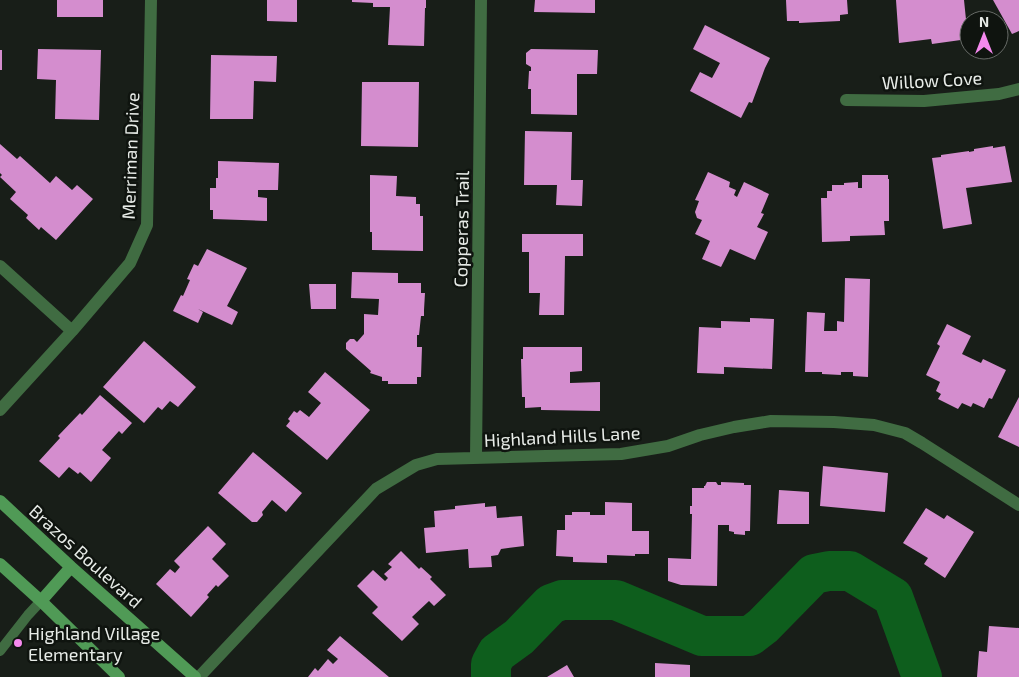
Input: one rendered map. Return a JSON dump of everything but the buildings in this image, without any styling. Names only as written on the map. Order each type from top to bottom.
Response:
[{"type":"main road","name":"Brazos Boulevard","points":[[0,501],[195,677]]},
{"type":"main road","points":[[0,564],[119,677]]},
{"type":"main road","points":[[41,601],[71,567]]},
{"type":"street","name":"Merriman Drive","points":[[0,410],[72,331],[130,263],[147,225],[151,0]]},
{"type":"street","name":"Copperas Trail","points":[[476,457],[481,0]]},
{"type":"street","name":"Willow Cove","points":[[846,100],[924,101],[999,94],[1019,89]]},
{"type":"street","points":[[0,266],[72,331]]},
{"type":"street","name":"Highland Hills Lane","points":[[199,677],[376,489],[416,465],[438,459],[621,454],[668,446],[700,435],[771,421],[874,425],[905,433],[1019,505]]},
{"type":"lane","points":[[0,651],[41,601]]},
{"type":"waterway","points":[[491,677],[491,664],[497,653],[519,637],[551,604],[562,600],[616,600],[702,636],[750,636],[763,626],[814,574],[829,571],[850,571],[893,597],[922,677]]},
{"type":"place","name":"Highland Village Elementary","points":[[18,643]]}]
